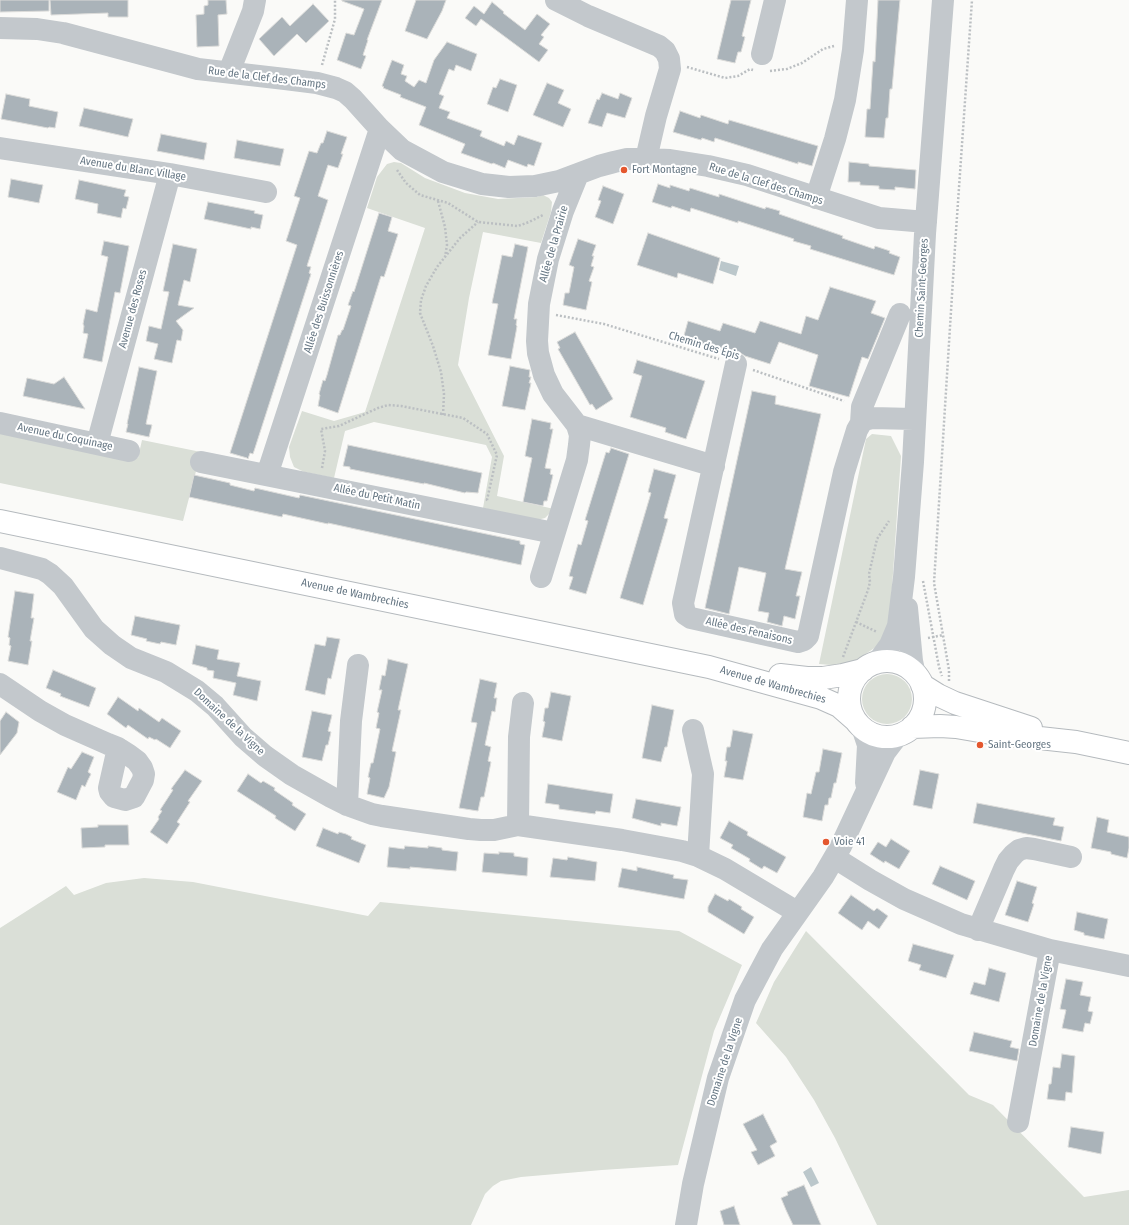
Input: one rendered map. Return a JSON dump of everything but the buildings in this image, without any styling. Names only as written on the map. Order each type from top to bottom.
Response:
[{"type":"main road","name":"Avenue de Wambrechies","points":[[0,521],[709,667],[821,698],[844,709],[859,724]]},
{"type":"main road","points":[[1076,742],[955,703],[938,695],[919,680],[908,668],[898,663],[888,661],[870,666],[854,680],[849,694],[850,708],[859,724],[870,733],[879,736],[888,737],[905,731],[940,726],[1076,742],[1129,753]]},
{"type":"main road","name":"Avenue de Wambrechies","points":[[709,667],[807,678],[836,676],[870,666]]},
{"type":"main road","points":[[905,731],[919,719],[923,710],[924,695],[919,680]]},
{"type":"street","points":[[228,72],[253,11],[255,0]]},
{"type":"street","points":[[556,0],[588,16],[659,46],[665,51],[669,59],[670,69],[656,116],[646,159]]},
{"type":"street","points":[[762,54],[775,0]]},
{"type":"street","points":[[816,198],[835,139],[845,100],[853,50],[857,0]]},
{"type":"street","name":"Chemin Saint-Georges","points":[[870,666],[890,645],[898,626],[904,577],[913,462],[914,419],[926,222],[943,0]]},
{"type":"street","name":"Rue de la Clef des Champs","points":[[0,28],[37,29],[63,33],[198,69],[317,83],[336,88],[353,98],[380,129],[402,150],[443,172],[470,181],[494,186],[522,187],[550,183],[614,162],[646,159],[720,168],[879,218],[926,222]]},
{"type":"street","name":"Allée des Buissonnières","points":[[267,475],[380,129]]},
{"type":"street","name":"Avenue du Blanc Village","points":[[0,148],[170,174],[266,192]]},
{"type":"street","name":"Avenue des Roses","points":[[97,444],[170,174]]},
{"type":"street","name":"Allée de la Prairie","points":[[577,425],[553,394],[544,375],[538,353],[537,327],[538,311],[548,259],[562,211],[578,174]]},
{"type":"street","name":"Chemin Saint-Georges","points":[[862,415],[900,314]]},
{"type":"street","name":"Allée des Fenaisons","points":[[736,364],[683,603],[685,614],[691,618],[798,642],[804,640],[808,636],[844,472],[862,415]]},
{"type":"street","points":[[862,415],[872,418],[914,419]]},
{"type":"street","name":"Avenue du Coquinage","points":[[0,423],[129,450]]},
{"type":"street","points":[[577,425],[714,466]]},
{"type":"street","points":[[541,577],[577,460],[580,435],[577,425]]},
{"type":"street","name":"Allée du Petit Matin","points":[[200,462],[554,533]]},
{"type":"street","name":"Domaine de la Vigne","points":[[0,558],[36,567],[50,574],[63,586],[94,629],[112,646],[131,658],[176,677],[197,691],[216,706],[243,737],[265,756],[292,775],[331,798],[347,805],[382,816],[469,829],[481,830],[518,826],[667,847],[698,856],[725,869],[797,912]]},
{"type":"street","name":"Chemin Saint-Georges","points":[[904,577],[913,666],[919,680]]},
{"type":"street","points":[[347,805],[351,721],[358,665]]},
{"type":"street","points":[[0,684],[40,711],[65,725],[118,748]]},
{"type":"street","points":[[518,826],[520,737],[523,703]]},
{"type":"street","name":"Domaine de la Vigne","points":[[859,724],[867,741],[868,750],[864,798]]},
{"type":"street","points":[[693,730],[703,774],[698,856]]},
{"type":"street","name":"Domaine de la Vigne","points":[[686,1225],[692,1184],[718,1078],[745,1000],[772,949],[823,877],[847,835],[885,752],[905,731]]},
{"type":"street","points":[[978,930],[1008,861],[1019,850],[1030,849],[1071,858]]},
{"type":"street","name":"Domaine de la Vigne","points":[[834,858],[870,880],[904,898],[948,919],[978,930],[1050,950],[1129,966]]},
{"type":"street","name":"Domaine de la Vigne","points":[[1018,1122],[1050,950]]},
{"type":"path","points":[[317,83],[335,19],[335,0]]},
{"type":"path","points":[[948,685],[949,670],[934,583],[955,239],[972,0]]},
{"type":"path","points":[[397,169],[406,183],[420,195],[448,203],[478,222],[518,226],[547,212],[562,211]]},
{"type":"path","points":[[437,200],[445,227],[447,245],[445,257]]},
{"type":"path","points":[[443,415],[444,394],[441,372],[420,313],[421,300],[426,286],[445,257],[460,238],[478,222]]},
{"type":"path","name":"Chemin des Épis","points":[[538,311],[604,324],[736,364],[862,415]]},
{"type":"path","points":[[318,485],[325,451],[321,429],[339,426],[388,405],[401,406],[463,418],[487,434],[497,455],[487,500],[494,502]]},
{"type":"path","points":[[836,676],[868,590],[870,582],[869,574],[877,539],[888,525],[892,515]]},
{"type":"path","points":[[934,637],[943,635]]},
{"type":"shaded area","points":[[394,162],[401,163],[425,178],[465,193],[498,199],[537,197],[543,195],[549,198],[552,202],[551,212],[541,243],[483,232],[469,298],[458,365],[504,456],[497,496],[554,509],[545,518],[537,520],[483,508],[492,457],[486,445],[374,422],[345,431],[334,478],[304,472],[294,467],[290,457],[289,447],[302,411],[334,421],[365,412],[425,228],[367,208],[377,177],[387,164]]},
{"type":"shaded area","points":[[721,261],[739,266],[736,276],[719,270]]},
{"type":"shaded area","points":[[0,429],[138,458],[142,440],[201,452],[183,521],[0,483]]},
{"type":"shaded area","points":[[872,434],[891,436],[901,456],[890,617],[882,643],[849,665],[819,664],[866,439]]},
{"type":"shaded area","points":[[882,674],[892,674],[905,681],[912,694],[912,704],[905,717],[892,724],[882,724],[873,720],[866,713],[862,704],[862,694],[866,685],[873,678]]},
{"type":"shaded area","points":[[144,878],[193,882],[368,916],[380,902],[679,931],[742,965],[714,1031],[678,1165],[521,1177],[501,1181],[485,1194],[471,1225],[0,1225],[0,928],[66,886],[74,895],[106,883]]},
{"type":"shaded area","points":[[806,931],[969,1095],[993,1105],[1084,1197],[1129,1190],[1129,1225],[877,1225],[835,1138],[814,1100],[786,1057],[756,1023],[774,982]]},
{"type":"shaded area","points":[[811,1167],[819,1183],[811,1187],[803,1172]]},
{"type":"place","name":"Fort Montagne","points":[[624,170]]},
{"type":"place","name":"Saint-Georges","points":[[980,745]]},
{"type":"place","name":"Voie 41","points":[[826,842]]}]
